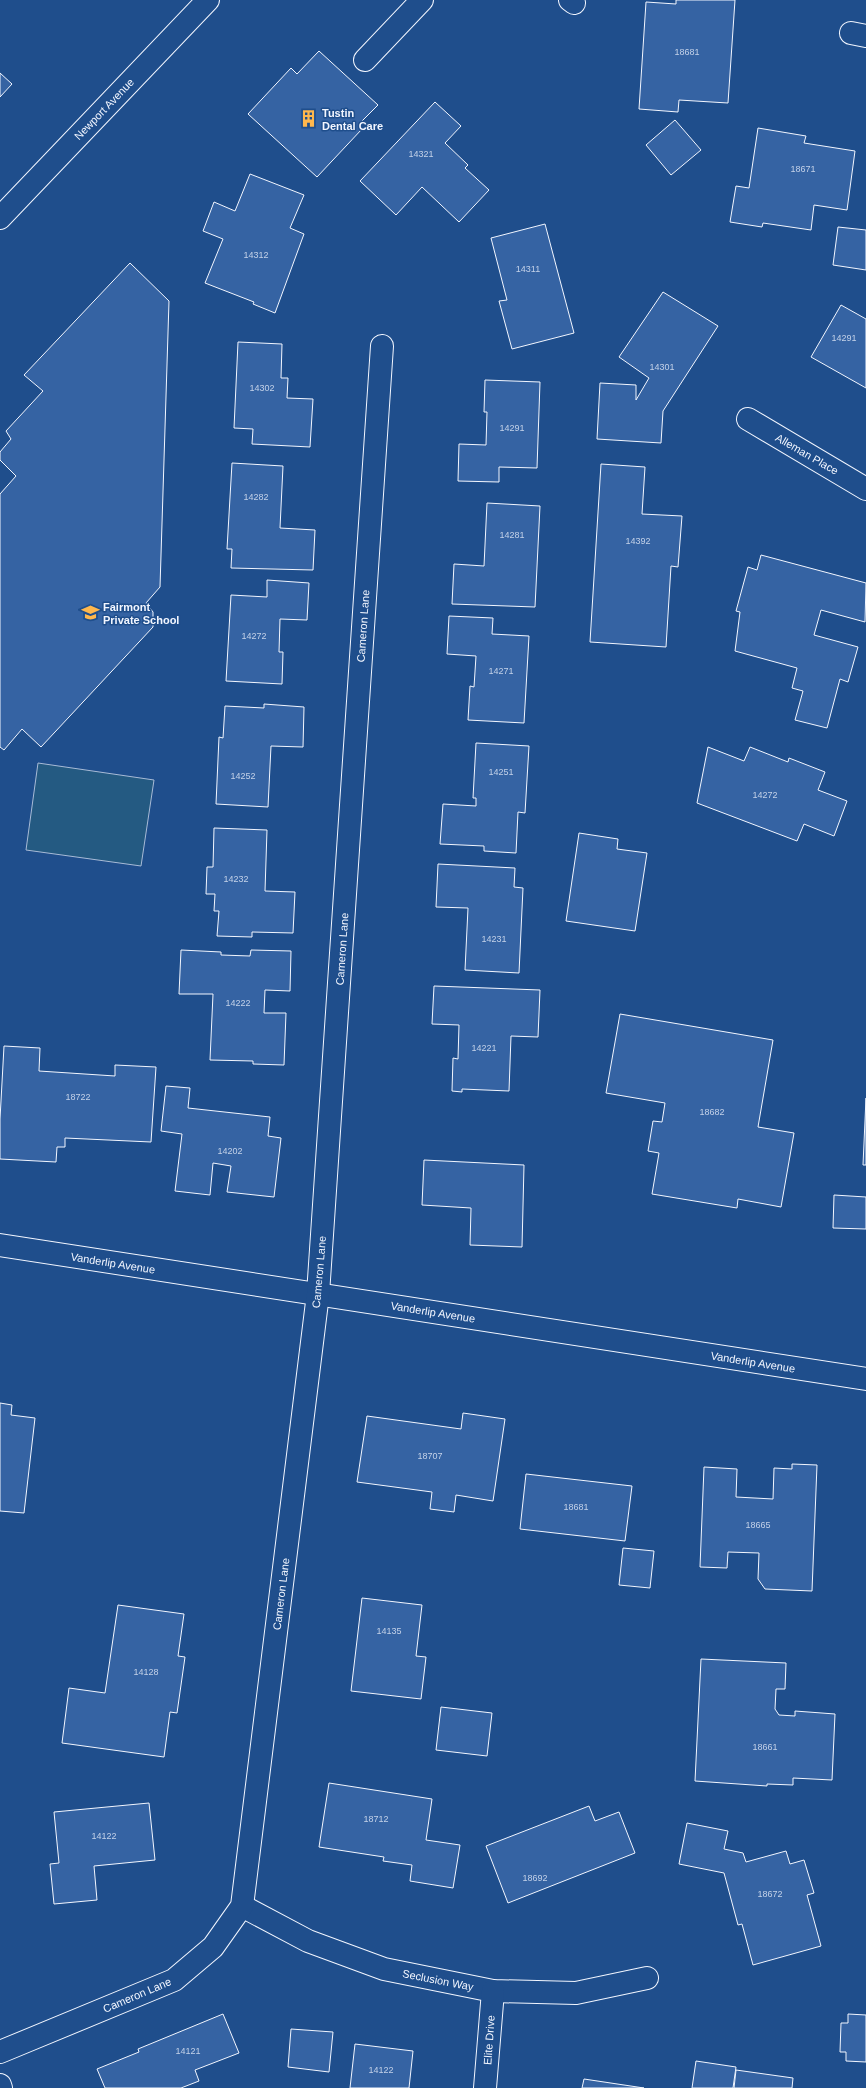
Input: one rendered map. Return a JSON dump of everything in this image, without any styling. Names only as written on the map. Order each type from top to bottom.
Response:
[{"type":"street","name":"Newport Avenue","points":[[0,218],[208,0]]},
{"type":"street","points":[[365,60],[422,0]]},
{"type":"street","name":"Cameron Lane","points":[[0,2052],[174,1980],[213,1947],[242,1906],[318,1294],[382,346]]},
{"type":"street","name":"Alleman Place","points":[[748,419],[866,488]]},
{"type":"street","name":"Vanderlip Avenue","points":[[0,1245],[866,1379]]},
{"type":"street","name":"Seclusion Way","points":[[242,1906],[308,1941],[384,1969],[493,1991],[576,1993],[647,1978]]},
{"type":"street","name":"Elite Drive","points":[[485,2088],[493,1991]]},
{"type":"shaded area","points":[[38,763],[154,780],[141,866],[26,850]]},
{"type":"building","points":[[676,0],[735,0],[728,103],[679,100],[678,112],[639,109],[646,2],[676,4]]},
{"type":"building","name":"Tustin Dental Care","points":[[319,51],[378,105],[358,125],[362,129],[317,177],[248,114],[291,68],[297,74]]},
{"type":"building","points":[[0,73],[12,84],[0,97]]},
{"type":"building","points":[[435,102],[461,126],[445,143],[468,165],[465,168],[489,190],[459,222],[422,187],[396,215],[360,181]]},
{"type":"building","points":[[675,120],[701,150],[671,175],[646,145]]},
{"type":"building","points":[[758,128],[806,136],[804,143],[855,151],[847,210],[814,205],[811,230],[763,223],[762,227],[730,222],[736,186],[749,188]]},
{"type":"building","points":[[250,174],[304,195],[290,228],[304,234],[275,313],[253,304],[254,302],[205,283],[223,239],[203,231],[214,202],[235,211]]},
{"type":"building","points":[[545,224],[574,333],[512,349],[499,301],[507,300],[491,238]]},
{"type":"building","points":[[838,227],[866,230],[866,270],[833,265]]},
{"type":"building","points":[[130,263],[169,301],[160,587],[146,603],[153,612],[153,627],[41,747],[22,729],[4,750],[0,747],[0,494],[16,476],[0,460],[0,452],[11,439],[6,431],[43,391],[24,375]]},
{"type":"building","points":[[663,292],[718,326],[663,411],[661,443],[597,439],[600,383],[636,385],[636,400],[649,378],[619,357]]},
{"type":"building","points":[[841,305],[866,319],[866,388],[811,357]]},
{"type":"building","points":[[238,342],[282,344],[281,378],[288,378],[287,398],[313,399],[310,447],[252,444],[253,429],[234,428]]},
{"type":"building","points":[[485,380],[540,382],[537,468],[499,467],[499,482],[458,481],[459,444],[486,445],[487,412],[484,412]]},
{"type":"building","points":[[232,463],[283,466],[280,528],[315,530],[313,570],[231,568],[232,549],[227,549]]},
{"type":"building","points":[[601,464],[645,467],[642,514],[682,516],[678,567],[671,566],[666,647],[590,642]]},
{"type":"building","points":[[487,503],[540,506],[535,607],[452,604],[454,564],[484,566]]},
{"type":"building","points":[[761,555],[866,583],[865,622],[821,610],[814,635],[858,647],[848,682],[840,679],[827,728],[795,720],[803,691],[792,688],[797,668],[735,651],[740,612],[736,611],[748,567],[757,570]]},
{"type":"building","points":[[267,580],[309,583],[307,620],[280,619],[279,652],[283,652],[282,684],[226,681],[231,595],[267,597]]},
{"type":"building","points":[[449,616],[493,618],[492,634],[529,636],[524,723],[468,720],[470,686],[474,687],[476,656],[447,654]]},
{"type":"building","points":[[264,704],[304,707],[303,747],[271,746],[268,807],[216,804],[219,737],[223,738],[225,706],[264,708]]},
{"type":"building","points":[[476,743],[529,746],[525,813],[518,812],[516,853],[484,851],[484,846],[440,844],[443,804],[476,806],[476,798],[473,798]]},
{"type":"building","points":[[708,747],[744,761],[750,747],[788,762],[789,758],[825,772],[818,790],[847,801],[834,836],[804,824],[797,841],[697,803]]},
{"type":"building","points":[[214,828],[267,830],[265,891],[295,892],[293,933],[252,932],[252,937],[217,936],[219,911],[214,911],[215,894],[206,894],[207,867],[213,867]]},
{"type":"building","points":[[579,833],[618,839],[617,849],[647,853],[635,931],[566,921]]},
{"type":"building","points":[[438,864],[515,868],[514,887],[523,888],[519,973],[465,970],[468,908],[436,907]]},
{"type":"building","points":[[181,950],[221,952],[221,955],[250,956],[251,950],[291,951],[290,991],[265,990],[264,1013],[286,1013],[284,1065],[253,1064],[253,1061],[210,1060],[213,994],[179,994]]},
{"type":"building","points":[[434,986],[540,990],[538,1037],[511,1036],[509,1091],[462,1089],[462,1092],[452,1091],[453,1058],[458,1059],[459,1025],[432,1024]]},
{"type":"building","points":[[620,1014],[773,1040],[758,1127],[794,1133],[781,1207],[738,1199],[737,1208],[652,1194],[659,1153],[648,1151],[653,1121],[662,1122],[665,1103],[606,1093]]},
{"type":"building","points":[[4,1046],[40,1048],[39,1071],[115,1076],[115,1065],[156,1067],[151,1142],[65,1138],[65,1147],[57,1147],[56,1162],[0,1159],[0,1119]]},
{"type":"building","points":[[166,1086],[190,1088],[188,1108],[270,1117],[268,1136],[281,1138],[274,1197],[227,1192],[231,1166],[213,1163],[210,1195],[175,1191],[182,1134],[161,1131]]},
{"type":"building","points":[[866,1098],[866,1165],[863,1165]]},
{"type":"building","points":[[424,1160],[524,1165],[522,1247],[470,1245],[471,1208],[422,1205]]},
{"type":"building","points":[[834,1195],[866,1197],[866,1229],[833,1228]]},
{"type":"building","points":[[0,1403],[12,1405],[11,1415],[35,1418],[24,1513],[0,1511]]},
{"type":"building","points":[[463,1413],[505,1419],[493,1501],[456,1495],[454,1512],[430,1509],[432,1492],[357,1482],[367,1416],[461,1429]]},
{"type":"building","points":[[792,1464],[817,1465],[812,1591],[765,1589],[758,1579],[759,1553],[728,1552],[727,1568],[700,1567],[704,1467],[737,1469],[736,1497],[773,1499],[774,1468],[792,1469]]},
{"type":"building","points":[[526,1474],[632,1486],[625,1541],[520,1529]]},
{"type":"building","points":[[623,1548],[654,1551],[650,1588],[619,1585]]},
{"type":"building","points":[[362,1598],[422,1605],[416,1656],[426,1657],[421,1699],[351,1691]]},
{"type":"building","points":[[118,1605],[184,1614],[178,1656],[185,1657],[177,1713],[170,1712],[164,1757],[62,1743],[69,1688],[105,1693]]},
{"type":"building","points":[[701,1659],[786,1663],[785,1689],[776,1689],[775,1709],[779,1715],[795,1716],[795,1711],[835,1714],[832,1780],[793,1778],[793,1785],[767,1784],[767,1786],[695,1781]]},
{"type":"building","points":[[441,1707],[492,1713],[487,1756],[436,1750]]},
{"type":"building","points":[[329,1783],[432,1799],[426,1840],[460,1845],[453,1888],[410,1881],[412,1865],[383,1861],[384,1857],[319,1847]]},
{"type":"building","points":[[149,1803],[155,1860],[94,1866],[97,1900],[54,1904],[50,1864],[59,1863],[54,1812]]},
{"type":"building","points":[[589,1806],[595,1821],[619,1812],[635,1853],[508,1903],[486,1846]]},
{"type":"building","points":[[687,1823],[728,1831],[724,1849],[743,1853],[746,1862],[786,1851],[790,1864],[804,1860],[814,1893],[807,1895],[821,1946],[753,1965],[742,1924],[738,1925],[724,1873],[679,1864]]},
{"type":"building","points":[[223,2014],[239,2053],[195,2070],[199,2081],[181,2088],[105,2088],[97,2069],[139,2052],[138,2049]]},
{"type":"building","points":[[848,2014],[866,2015],[866,2062],[846,2061],[846,2052],[840,2052],[841,2023],[848,2023]]},
{"type":"building","points":[[291,2029],[333,2032],[329,2072],[288,2067]]},
{"type":"building","points":[[355,2044],[413,2051],[409,2088],[350,2088]]},
{"type":"building","points":[[696,2061],[736,2067],[733,2088],[692,2088]]},
{"type":"building","points":[[736,2070],[793,2078],[792,2088],[734,2088]]},
{"type":"building","points":[[584,2079],[644,2088],[582,2088]]},
{"type":"place","name":"Tustin Dental Care","points":[[309,119]]},
{"type":"place","name":"Fairmont Private School","points":[[90,613]]}]
